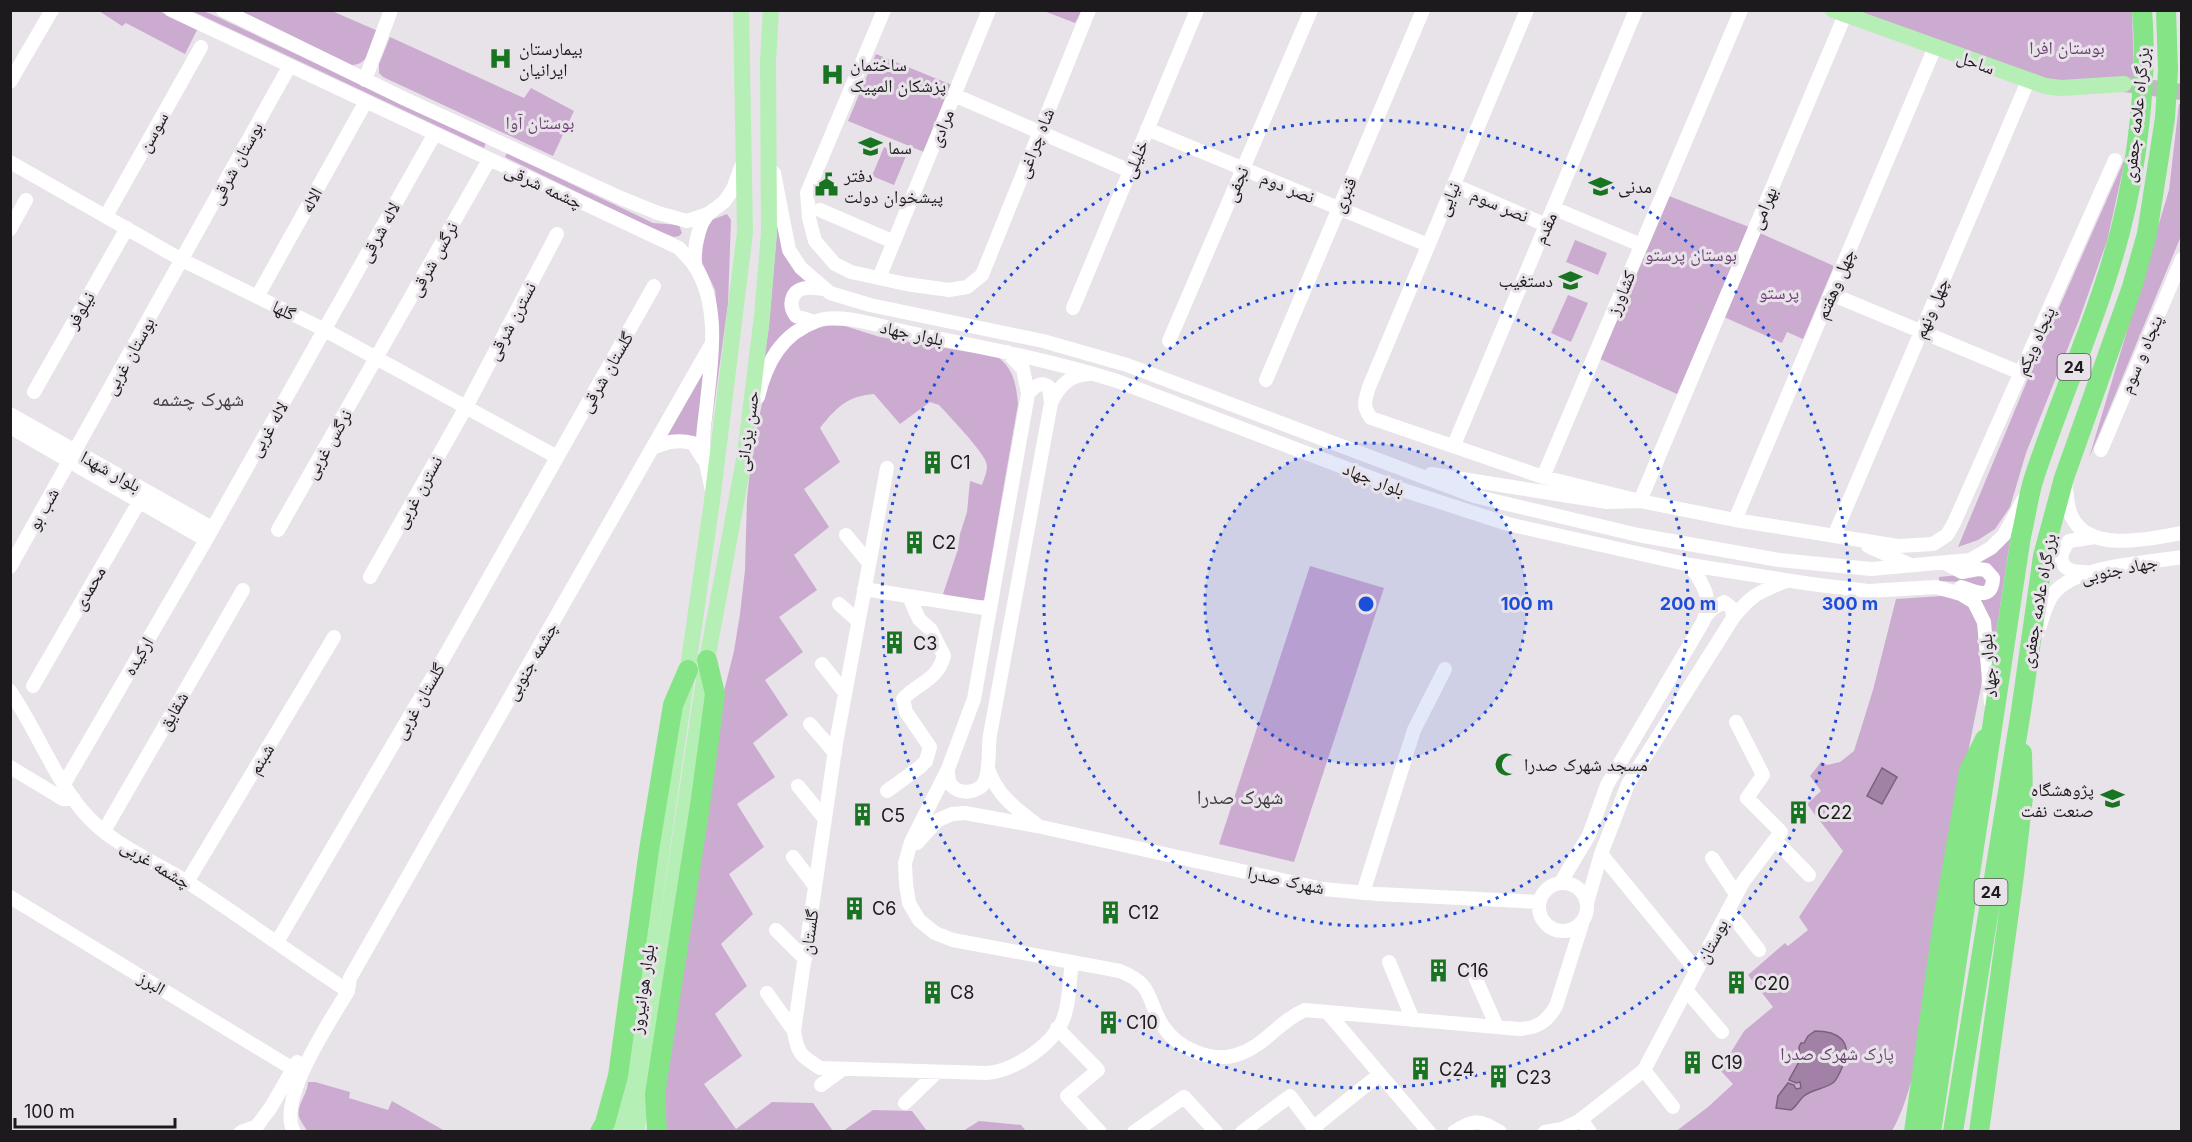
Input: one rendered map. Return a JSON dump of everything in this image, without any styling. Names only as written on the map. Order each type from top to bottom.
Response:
[{"type":"highway","name":"بزرگراه علامه جعفری","points":[[1931,1131],[2021,536],[2034,479],[2106,279],[2120,231],[2132,172],[2141,105],[2145,39],[2142,10]]},
{"type":"highway","name":"بزرگراه علامه جعفری","points":[[1953,1131],[2021,711],[2043,556],[2064,478],[2132,287],[2147,234],[2166,118],[2168,70],[2166,10]]},
{"type":"highway","points":[[643,1131],[648,1123],[655,1094],[701,799],[715,694],[707,660]]},
{"type":"highway","points":[[614,1131],[612,1123],[648,850],[673,705],[688,670]]},
{"type":"highway","points":[[1978,1131],[2023,798],[2021,711]]},
{"type":"highway","points":[[1914,1131],[1943,922],[1969,771],[1993,723]]},
{"type":"highway","points":[[1899,1131],[1913,1102],[1923,1069]]},
{"type":"highway","points":[[600,1131],[605,1123],[618,1076]]},
{"type":"highway","points":[[655,1094],[657,1131]]},
{"type":"main road","name":"حسن یزدانی","points":[[670,847],[688,670],[712,501],[745,232],[741,10]]},
{"type":"main road","name":"حسن یزدانی","points":[[670,847],[745,454],[762,316],[769,233],[768,61],[771,10]]},
{"type":"main road","name":"ساحل","points":[[1839,13],[2028,81],[2061,88],[2124,84]]},
{"type":"main road","name":"بلوار هوانیروز","points":[[621,1131],[670,847]]},
{"type":"main road","name":"بلوار هوانیروز","points":[[636,1131],[670,847]]},
{"type":"street","points":[[10,82],[52,10]]},
{"type":"street","name":"چشمه شرقی","points":[[171,10],[365,103],[679,248],[695,266],[708,295],[712,322],[711,366],[703,441],[704,460],[709,473],[712,501]]},
{"type":"street","name":"چشمه شرقی","points":[[223,10],[365,80],[621,198],[658,213],[687,221]]},
{"type":"street","points":[[365,80],[391,10]]},
{"type":"street","points":[[879,278],[851,272],[835,264],[823,252],[815,241],[809,218],[807,193],[884,10]]},
{"type":"street","name":"مرادی","points":[[879,278],[989,10]]},
{"type":"street","name":"شاه چراغی","points":[[879,278],[949,291],[966,287],[982,275],[1089,10]]},
{"type":"street","name":"خلیلی","points":[[1072,308],[1197,10]]},
{"type":"street","points":[[1301,10],[1304,26]]},
{"type":"street","name":"نجفی","points":[[1168,341],[1311,10]]},
{"type":"street","name":"قنبری","points":[[1266,380],[1423,10]]},
{"type":"street","name":"نیایی","points":[[1454,446],[1371,418],[1365,410],[1365,397],[1527,10]]},
{"type":"street","name":"مقدم","points":[[1454,446],[1636,10]]},
{"type":"street","name":"کشاورز","points":[[1543,477],[1741,10]]},
{"type":"street","name":"بهرامی","points":[[1640,501],[1839,13]]},
{"type":"street","name":"سوسن","points":[[106,216],[201,47]]},
{"type":"street","name":"چهل وهفتم","points":[[1736,520],[1935,47]]},
{"type":"street","name":"بوستان شرقی","points":[[182,260],[289,67]]},
{"type":"street","name":"چهل ونهم","points":[[1834,536],[2028,81]]},
{"type":"street","points":[[954,95],[1130,171]]},
{"type":"street","name":"الاله","points":[[257,297],[365,103]]},
{"type":"street","name":"نصر دوم","points":[[1147,129],[1428,245]]},
{"type":"street","name":"لاله شرقی","points":[[325,330],[434,135]]},
{"type":"street","name":"بلوار جهاد","points":[[769,146],[789,250],[801,268],[823,289],[850,301],[1086,352],[1127,365],[1399,469],[1474,496],[1514,507],[1712,549],[1833,567],[1871,569],[1947,564],[1970,560],[1981,555],[1998,542],[2009,529],[2034,479]]},
{"type":"street","name":"نرگس شرقی","points":[[377,358],[489,160]]},
{"type":"street","name":"پنجاه ویکم","points":[[1853,539],[1898,546],[1933,544],[1947,535],[2115,160]]},
{"type":"street","name":"گلها","points":[[10,162],[182,260],[325,330],[557,457]]},
{"type":"street","points":[[679,248],[685,247],[691,240],[691,230],[687,221],[708,213],[724,202],[733,189],[743,162]]},
{"type":"street","name":"نصر سوم","points":[[1454,185],[1546,225]]},
{"type":"street","points":[[10,229],[27,200]]},
{"type":"street","points":[[1553,208],[1641,246]]},
{"type":"street","points":[[820,210],[894,242]]},
{"type":"street","points":[[695,266],[694,251],[697,235],[708,213]]},
{"type":"street","name":"نیلوفر","points":[[34,392],[127,228]]},
{"type":"street","name":"نسترن شرقی","points":[[466,407],[557,234]]},
{"type":"street","name":"پنجاه و سوم","points":[[2102,450],[2181,259]]},
{"type":"street","name":"بوستان غربی","points":[[73,456],[182,260]]},
{"type":"street","name":"گلستان شرقی","points":[[557,457],[654,286]]},
{"type":"street","points":[[814,322],[796,316],[791,302],[796,292],[804,288],[823,289]]},
{"type":"street","points":[[1831,294],[2021,373]]},
{"type":"street","name":"بلوار جهاد","points":[[745,454],[762,383],[771,360],[779,347],[792,335],[814,322],[830,318],[847,320],[1007,352],[1095,374],[1466,512],[1531,530],[1690,565],[1788,580],[1868,591],[1936,587],[1969,597],[1981,613],[1986,632],[1986,669],[1993,723]]},
{"type":"street","name":"لاله غربی","points":[[209,534],[325,330]]},
{"type":"street","name":"چشمه جنوبی","points":[[241,1131],[256,1126],[271,1107],[346,985],[711,345]]},
{"type":"street","points":[[1007,352],[1023,369],[1028,394],[974,699],[948,769],[916,832],[905,862],[909,903],[920,920],[935,933],[953,940],[1120,971],[1135,977],[1147,988],[1164,1027],[1183,1046],[1207,1056],[1234,1056],[1259,1046],[1290,1017],[1305,1010],[1497,1027],[1531,1028],[1541,1024],[1556,1006],[1586,917],[1587,903],[1601,854],[1628,784],[1733,618],[1758,592],[1788,580]]},
{"type":"street","name":"نرگس غربی","points":[[279,530],[377,358]]},
{"type":"street","points":[[1051,403],[1067,381],[1082,374],[1095,374]]},
{"type":"street","points":[[948,769],[949,782],[955,789],[965,792],[975,790],[984,783],[988,769],[990,735],[1051,403],[1049,387],[1044,383],[1039,384],[1028,394]]},
{"type":"street","name":"نسترن غربی","points":[[370,577],[466,407]]},
{"type":"street","name":"بلوار شهدا","points":[[14,426],[73,456],[209,534]]},
{"type":"street","points":[[652,448],[681,440],[693,443],[704,460]]},
{"type":"street","points":[[1454,446],[1543,477],[1640,501],[1736,520],[1853,539],[1910,565]]},
{"type":"street","name":"شب بو","points":[[10,567],[73,456]]},
{"type":"street","name":"گلستان غربی","points":[[277,942],[442,661],[557,457]]},
{"type":"street","name":"گلستان","points":[[794,1030],[835,753],[887,468]]},
{"type":"street","points":[[1399,469],[1607,502],[1640,501]]},
{"type":"street","name":"جهاد جنوبی","points":[[2064,478],[2070,515],[2080,529],[2095,537],[2127,542],[2181,533]]},
{"type":"street","name":"محمدی","points":[[33,686],[142,496]]},
{"type":"street","name":"ارکیده","points":[[64,784],[209,534]]},
{"type":"street","points":[[846,535],[869,563]]},
{"type":"street","points":[[2088,572],[2071,572],[2066,568],[2061,559],[2063,549],[2070,541],[2095,537]]},
{"type":"street","name":"جهاد جنوبی","points":[[2029,653],[2053,594],[2073,578],[2088,572],[2181,557]]},
{"type":"street","points":[[1936,587],[1950,584],[1982,593],[1991,588],[1993,578],[1986,570],[1978,568],[1962,572],[1947,564]]},
{"type":"street","points":[[1582,924],[1570,931],[1555,931],[1540,916],[1539,902],[1546,889],[1561,882],[1589,835],[1607,786],[1698,633],[1705,617],[1708,600],[1706,590],[1690,565]]},
{"type":"street","points":[[864,589],[990,609]]},
{"type":"street","name":"شقایق","points":[[104,831],[243,590]]},
{"type":"street","points":[[887,791],[926,761],[930,747],[906,712],[903,699],[940,669],[944,656],[931,630],[919,619],[909,597]]},
{"type":"street","points":[[1705,617],[1712,609],[1724,602],[1732,608],[1733,618]]},
{"type":"street","points":[[838,604],[858,621]]},
{"type":"street","name":"شبنم","points":[[187,882],[334,637]]},
{"type":"street","points":[[822,664],[845,693]]},
{"type":"street","points":[[1363,893],[1414,730],[1445,669]]},
{"type":"street","name":"چشمه غربی","points":[[10,691],[81,810],[104,831],[130,850],[187,882],[346,985]]},
{"type":"street","points":[[1736,722],[1762,775],[1747,798],[1781,832],[1775,840],[1809,874]]},
{"type":"street","points":[[810,724],[835,753]]},
{"type":"street","points":[[10,767],[63,799],[74,799]]},
{"type":"street","points":[[988,769],[1001,795],[1011,806],[1037,825]]},
{"type":"street","points":[[798,786],[825,819]]},
{"type":"street","name":"شهرک صدرا","points":[[905,862],[928,828],[938,820],[952,814],[1037,825],[1323,889],[1539,902]]},
{"type":"street","name":"بوستان","points":[[1545,1131],[1562,1129],[1581,1119],[1644,1070],[1736,894],[1775,840]]},
{"type":"street","points":[[1601,854],[1696,970]]},
{"type":"street","points":[[793,857],[815,886]]},
{"type":"street","points":[[1713,858],[1736,894]]},
{"type":"street","points":[[1561,882],[1577,887],[1583,893],[1587,903]]},
{"type":"street","name":"البرز","points":[[10,897],[293,1069]]},
{"type":"street","points":[[1728,910],[1759,950]]},
{"type":"street","points":[[776,930],[805,959]]},
{"type":"street","points":[[767,993],[794,1030],[796,1048],[820,1068],[1000,1072],[1014,1066],[1037,1050],[1058,1028],[1065,1008],[1072,962]]},
{"type":"street","points":[[1389,962],[1413,1020]]},
{"type":"street","points":[[1471,968],[1497,1027]]},
{"type":"street","name":"چشمه جنوبی","points":[[294,1131],[290,1125],[290,1105],[302,1072],[346,985]]},
{"type":"street","points":[[1686,990],[1722,1032]]},
{"type":"street","points":[[1328,1013],[1429,1131]]},
{"type":"street","points":[[1058,1028],[1098,1070],[1067,1096],[1100,1131]]},
{"type":"street","points":[[821,1085],[843,1069]]},
{"type":"street","points":[[1644,1070],[1673,1107]]},
{"type":"street","points":[[905,1103],[938,1072]]},
{"type":"street","points":[[1242,1131],[1290,1096],[1316,1129],[1380,1074]]},
{"type":"street","points":[[1134,1131],[1184,1097],[1216,1131]]},
{"type":"street","points":[[1581,1119],[1590,1131]]},
{"type":"street","points":[[1454,1131],[1466,1124],[1482,1121],[1500,1131]]},
{"type":"green space","points":[[99,11],[159,11],[197,30],[185,54],[126,23],[122,26]]},
{"type":"green space","points":[[192,11],[211,14],[486,143],[484,148]]},
{"type":"green space","points":[[240,11],[332,11],[378,31],[363,62],[352,65]]},
{"type":"green space","points":[[1044,11],[1082,11],[1075,23]]},
{"type":"green space","name":"بوستان افرا","points":[[1847,11],[2132,11],[2134,78],[2063,84]]},
{"type":"green space","name":"بوستان آوا","points":[[390,37],[524,98],[531,88],[574,111],[553,156],[383,77],[379,73],[379,64]]},
{"type":"green space","points":[[876,54],[952,85],[924,152],[848,121]]},
{"type":"green space","points":[[2179,104],[2182,105],[2181,236],[2089,458],[2169,190]]},
{"type":"green space","points":[[884,147],[906,156],[894,185],[872,176]]},
{"type":"green space","points":[[507,153],[653,223],[679,225],[682,233],[674,237],[649,227],[505,157]]},
{"type":"green space","points":[[2126,156],[2107,241],[2079,320],[2026,453],[2010,507],[1995,529],[1978,540],[1958,547],[2032,369]]},
{"type":"green space","name":"بوستان پرستو","points":[[1669,196],[1749,227],[1677,394],[1600,359]]},
{"type":"green space","points":[[727,214],[731,220],[728,304],[709,443],[719,327],[715,290],[700,258],[709,221]]},
{"type":"green space","points":[[778,219],[811,284],[790,293],[804,324],[763,367],[769,326]]},
{"type":"green space","name":"پرستو","points":[[1760,233],[1834,266],[1803,339],[1787,332],[1782,343],[1724,317]]},
{"type":"green space","points":[[1575,240],[1607,253],[1598,275],[1566,262]]},
{"type":"green space","points":[[1568,295],[1588,303],[1571,342],[1551,333]]},
{"type":"green space","points":[[825,325],[845,326],[880,337],[998,357],[1011,372],[1018,404],[984,600],[963,600],[943,594],[967,512],[970,481],[982,485],[986,473],[986,462],[978,449],[939,405],[930,402],[900,424],[874,394],[856,397],[843,404],[820,428],[840,462],[804,489],[829,527],[794,555],[817,590],[779,617],[803,652],[765,680],[788,715],[753,743],[775,777],[737,804],[764,847],[729,874],[753,914],[721,944],[747,986],[715,1014],[742,1056],[704,1084],[736,1129],[772,1102],[813,1103],[833,1131],[666,1132],[664,1080],[718,715],[734,651],[740,614],[752,450],[763,399],[778,355],[806,331]]},
{"type":"green space","points":[[708,355],[698,442],[677,436],[663,438]]},
{"type":"green space","points":[[2011,535],[1991,664],[1979,599],[1997,588],[1971,566]]},
{"type":"green space","points":[[1310,566],[1384,588],[1294,862],[1219,844]]},
{"type":"green space","points":[[1969,574],[1988,576],[1985,589],[1961,582],[1939,581],[1939,577]]},
{"type":"green space","name":"پارک شهرک صدرا","points":[[1941,596],[1958,598],[1975,611],[1984,656],[1981,687],[1948,853],[1914,1069],[1896,1123],[1892,1131],[1675,1132],[1733,1084],[1720,1070],[1744,1031],[1773,1007],[1748,975],[1785,943],[1788,946],[1808,930],[1799,917],[1843,851],[1807,804],[1821,791],[1810,776],[1821,762],[1827,765],[1840,762],[1854,751],[1873,690],[1896,599]]},
{"type":"green space","points":[[308,1082],[350,1092],[349,1098],[388,1110],[392,1101],[445,1131],[307,1131],[299,1113]]},
{"type":"green space","points":[[873,1110],[912,1111],[927,1131],[843,1131]]},
{"type":"green space","points":[[979,1121],[1021,1125],[1026,1131],[963,1131]]},
{"type":"shaded area","points":[[1882,768],[1897,777],[1882,804],[1867,796]]},
{"type":"shaded area","points":[[1815,1031],[1837,1035],[1845,1044],[1846,1057],[1839,1074],[1831,1084],[1804,1096],[1791,1110],[1776,1108],[1778,1096],[1788,1083],[1794,1085],[1796,1089],[1801,1088],[1800,1082],[1789,1080],[1800,1060],[1801,1043],[1804,1043]]},
{"type":"tunnel","points":[[2124,84],[2182,92]]},
{"type":"place","name":"بیمارستان ایرانیان","points":[[501,58]]},
{"type":"place","name":"ساختمان پزشکان المپیک","points":[[832,74]]},
{"type":"place","name":"سما","points":[[870,147]]},
{"type":"place","name":"دفتر پیشخوان دولت","points":[[826,185]]},
{"type":"place","name":"مدنی","points":[[1600,186]]},
{"type":"place","name":"دستغیب","points":[[1571,280]]},
{"type":"place","name":"C1","points":[[932,462]]},
{"type":"place","name":"C2","points":[[914,542]]},
{"type":"place","name":"C3","points":[[895,643]]},
{"type":"place","name":"مسجد شهرک صدرا","points":[[1506,764]]},
{"type":"place","name":"پژوهشگاه صنعت نفت","points":[[2112,799]]},
{"type":"place","name":"C22","points":[[1799,812]]},
{"type":"place","name":"C5","points":[[863,815]]},
{"type":"place","name":"C6","points":[[854,908]]},
{"type":"place","name":"C12","points":[[1110,912]]},
{"type":"place","name":"C16","points":[[1439,970]]},
{"type":"place","name":"C20","points":[[1736,983]]},
{"type":"place","name":"C8","points":[[932,992]]},
{"type":"place","name":"C10","points":[[1108,1022]]},
{"type":"place","name":"C19","points":[[1693,1062]]},
{"type":"place","name":"C24","points":[[1421,1069]]},
{"type":"place","name":"C23","points":[[1498,1077]]},
{"type":"district","name":"شهرک چشمه","points":[[198,399]]},
{"type":"district","name":"شهرک صدرا","points":[[1240,797]]}]
